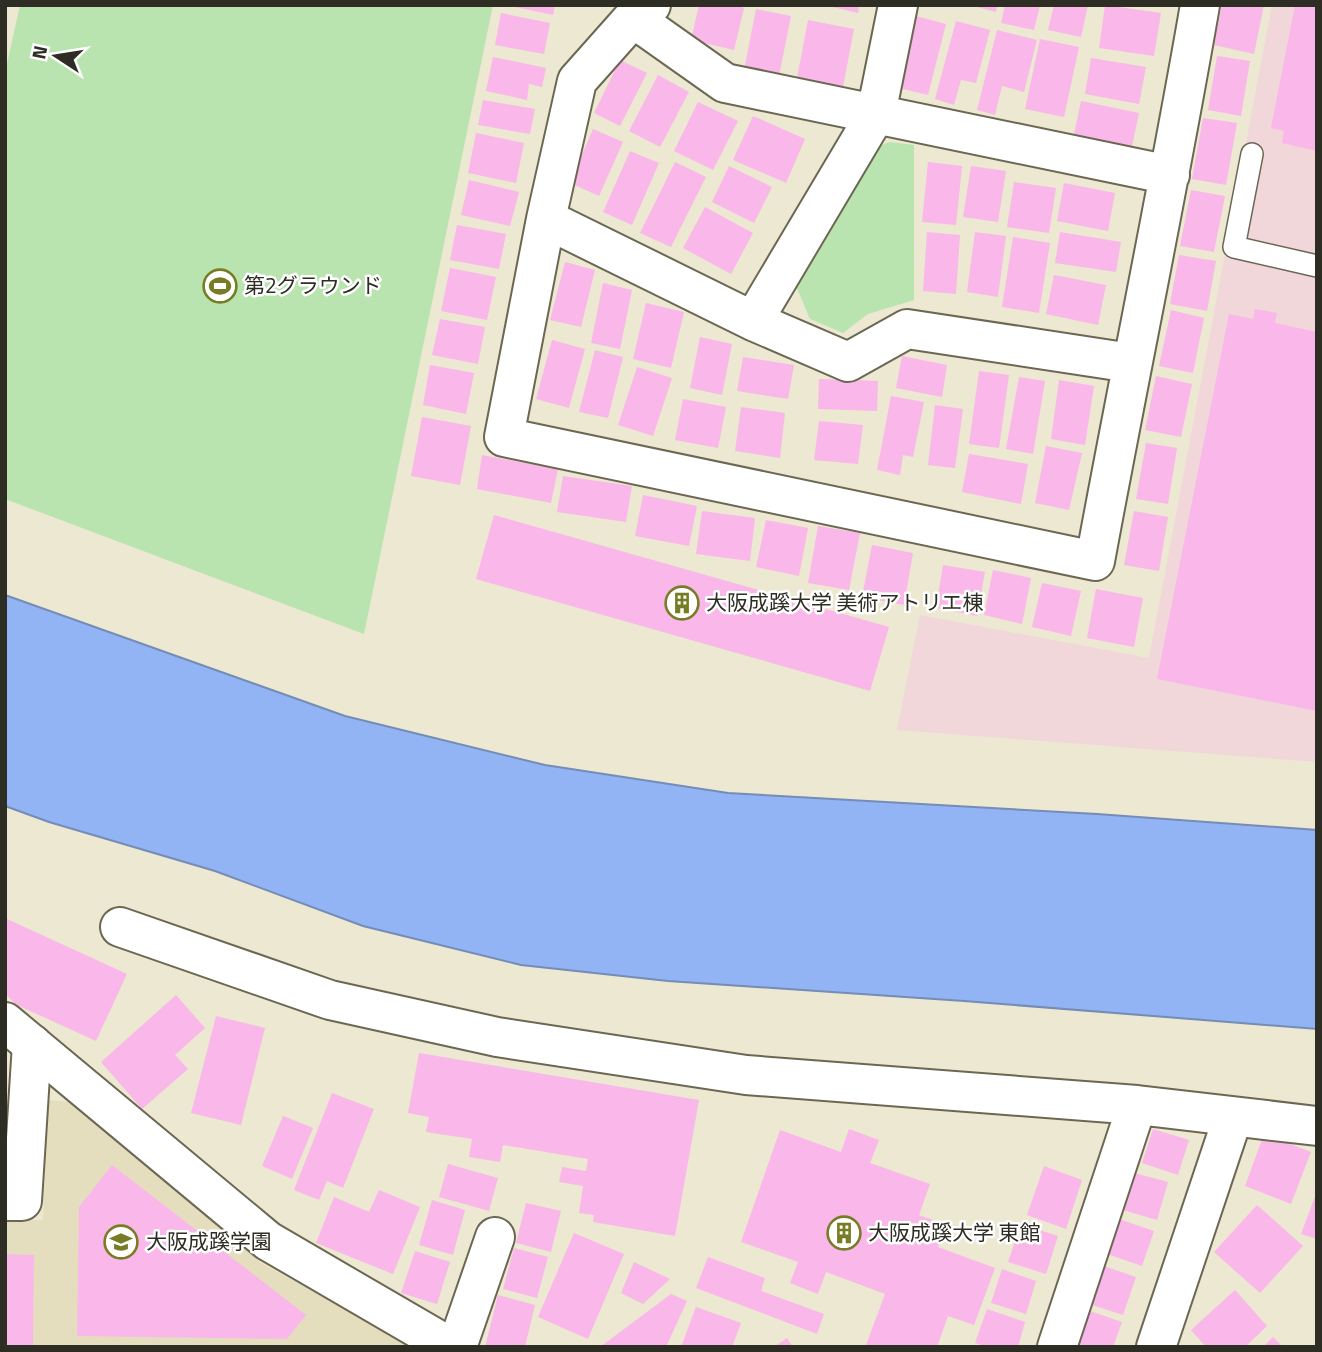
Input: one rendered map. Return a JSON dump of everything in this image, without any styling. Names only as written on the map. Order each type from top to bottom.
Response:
[{"type":"street","points":[[753,321],[876,114],[898,5]]},
{"type":"street","points":[[1170,175],[724,83],[642,12],[577,81],[546,219],[504,436],[1095,561],[1131,363],[1170,175],[1200,5]]},
{"type":"street","points":[[546,219],[753,321],[848,362],[907,329],[1131,363]]},
{"type":"street","points":[[120,927],[330,1000],[497,1037],[746,1075],[1137,1105],[1317,1126]]},
{"type":"street","points":[[5,1201],[22,1201],[19,1033]]},
{"type":"street","points":[[19,1033],[268,1241],[450,1347]]},
{"type":"street","points":[[1057,1347],[1137,1105]]},
{"type":"street","points":[[1156,1347],[1233,1117]]},
{"type":"street","points":[[457,1347],[495,1237]]},
{"type":"lane","points":[[1252,154],[1234,247],[1317,266]]},
{"type":"shaded area","points":[[1272,5],[1317,5],[1317,762],[897,730],[920,615],[1149,658]]},
{"type":"shaded area","name":"大阪成蹊学園","points":[[47,1100],[70,1102],[261,1263],[404,1342],[404,1347],[5,1347],[5,1219],[43,1220]]},
{"type":"green space","name":"第2グラウンド","points":[[20,5],[493,5],[364,634],[5,499],[5,73]]},
{"type":"green space","points":[[890,142],[914,145],[914,300],[868,314],[843,333],[810,319],[796,286],[868,150]]},
{"type":"water","points":[[5,595],[345,716],[545,765],[728,793],[1097,814],[1317,830],[1317,1029],[668,981],[521,965],[363,926],[215,871],[49,822],[5,806]]},
{"type":"building","points":[[506,5],[555,5],[553,15]]},
{"type":"building","points":[[699,5],[735,5],[744,8],[734,50],[691,40]]},
{"type":"building","points":[[824,5],[859,5],[858,13]]},
{"type":"building","points":[[969,5],[997,5],[996,12]]},
{"type":"building","points":[[1005,5],[1040,5],[1034,30],[1001,23]]},
{"type":"building","points":[[1054,5],[1088,5],[1081,37],[1048,30]]},
{"type":"building","points":[[1105,5],[1161,13],[1154,56],[1099,48]]},
{"type":"building","points":[[1222,5],[1264,5],[1254,54],[1214,45]]},
{"type":"building","points":[[1295,5],[1317,5],[1317,151],[1282,143],[1284,131],[1271,128]]},
{"type":"building","points":[[756,9],[791,16],[779,76],[744,70]]},
{"type":"building","points":[[501,13],[550,23],[544,54],[495,45]]},
{"type":"building","points":[[912,15],[946,24],[928,95],[895,87]]},
{"type":"building","points":[[808,20],[854,29],[843,87],[797,78]]},
{"type":"building","points":[[956,21],[990,30],[976,83],[961,80],[954,105],[935,99]]},
{"type":"building","points":[[997,30],[1037,40],[1024,92],[1002,86],[995,115],[977,110]]},
{"type":"building","points":[[1040,39],[1079,47],[1064,117],[1025,109]]},
{"type":"building","points":[[1217,56],[1250,61],[1241,116],[1208,110]]},
{"type":"building","points":[[493,57],[546,68],[542,87],[529,84],[527,100],[486,91]]},
{"type":"building","points":[[1091,58],[1146,67],[1139,104],[1085,94]]},
{"type":"building","points":[[620,60],[647,73],[620,126],[594,113]]},
{"type":"building","points":[[658,75],[689,92],[660,147],[629,131]]},
{"type":"building","points":[[483,100],[535,109],[530,134],[478,125]]},
{"type":"building","points":[[1081,101],[1139,113],[1131,151],[1073,139]]},
{"type":"building","points":[[698,102],[738,121],[713,170],[674,151]]},
{"type":"building","points":[[753,116],[805,139],[786,183],[733,160]]},
{"type":"building","points":[[1203,118],[1237,123],[1226,185],[1192,179]]},
{"type":"building","points":[[593,129],[623,142],[599,196],[570,183]]},
{"type":"building","points":[[476,133],[524,143],[516,183],[468,173]]},
{"type":"building","points":[[630,151],[659,163],[632,225],[603,212]]},
{"type":"building","points":[[675,162],[706,177],[671,247],[640,233]]},
{"type":"building","points":[[928,162],[962,166],[956,225],[922,222]]},
{"type":"building","points":[[729,166],[772,187],[754,223],[712,202]]},
{"type":"building","points":[[971,166],[1006,171],[998,222],[963,217]]},
{"type":"building","points":[[469,180],[519,192],[510,226],[461,215]]},
{"type":"building","points":[[1014,182],[1056,188],[1049,233],[1007,227]]},
{"type":"building","points":[[1064,183],[1115,193],[1108,231],[1057,221]]},
{"type":"building","points":[[1191,190],[1225,196],[1214,252],[1180,246]]},
{"type":"building","points":[[705,207],[753,233],[731,274],[683,248]]},
{"type":"building","points":[[457,225],[506,234],[499,269],[450,260]]},
{"type":"building","points":[[927,232],[960,235],[956,294],[923,291]]},
{"type":"building","points":[[975,232],[1006,236],[998,297],[967,292]]},
{"type":"building","points":[[1060,232],[1121,242],[1116,272],[1055,263]]},
{"type":"building","points":[[1013,237],[1050,243],[1039,313],[1002,307]]},
{"type":"building","points":[[1179,255],[1216,261],[1207,311],[1170,304]]},
{"type":"building","points":[[565,262],[595,270],[581,327],[550,320]]},
{"type":"building","points":[[450,268],[496,277],[487,320],[441,311]]},
{"type":"building","points":[[1054,275],[1106,285],[1098,325],[1046,314]]},
{"type":"building","points":[[603,283],[632,290],[620,349],[591,343]]},
{"type":"building","points":[[646,303],[684,312],[671,368],[633,359]]},
{"type":"building","points":[[1255,309],[1277,313],[1275,323],[1317,332],[1317,711],[1157,679],[1229,314],[1253,319]]},
{"type":"building","points":[[1171,310],[1204,318],[1193,373],[1159,366]]},
{"type":"building","points":[[440,319],[485,327],[478,364],[432,355]]},
{"type":"building","points":[[700,337],[732,344],[722,395],[690,388]]},
{"type":"building","points":[[552,340],[585,349],[569,408],[536,399]]},
{"type":"building","points":[[595,350],[623,357],[608,418],[579,412]]},
{"type":"building","points":[[902,356],[947,365],[942,397],[896,388]]},
{"type":"building","points":[[743,357],[794,365],[788,399],[737,391]]},
{"type":"building","points":[[430,365],[474,373],[466,414],[423,405]]},
{"type":"building","points":[[637,367],[672,378],[653,436],[618,425]]},
{"type":"building","points":[[979,371],[1009,375],[999,448],[969,444]]},
{"type":"building","points":[[1156,376],[1192,384],[1181,437],[1145,430]]},
{"type":"building","points":[[1019,377],[1045,381],[1033,454],[1006,449]]},
{"type":"building","points":[[819,379],[878,381],[877,411],[818,409]]},
{"type":"building","points":[[1059,380],[1094,386],[1085,445],[1051,439]]},
{"type":"building","points":[[891,396],[924,402],[913,457],[903,455],[900,475],[877,470]]},
{"type":"building","points":[[683,399],[726,407],[718,448],[675,440]]},
{"type":"building","points":[[935,405],[963,409],[955,468],[928,465]]},
{"type":"building","points":[[741,407],[785,413],[780,458],[735,451]]},
{"type":"building","points":[[422,417],[471,426],[460,485],[411,476]]},
{"type":"building","points":[[819,421],[863,425],[858,464],[814,460]]},
{"type":"building","points":[[1146,443],[1177,448],[1168,504],[1136,499]]},
{"type":"building","points":[[1046,446],[1082,453],[1069,510],[1035,503]]},
{"type":"building","points":[[969,454],[1028,464],[1021,504],[962,492]]},
{"type":"building","points":[[482,455],[558,469],[551,503],[477,489]]},
{"type":"building","points":[[563,476],[632,486],[626,522],[557,512]]},
{"type":"building","points":[[643,495],[697,506],[689,546],[635,536]]},
{"type":"building","points":[[702,511],[755,518],[750,561],[696,554]]},
{"type":"building","points":[[1134,511],[1168,517],[1159,571],[1124,565]]},
{"type":"building","name":"大阪成蹊大学 美術アトリエ棟","points":[[494,515],[889,627],[870,691],[476,579]]},
{"type":"building","points":[[766,520],[808,528],[799,576],[756,567]]},
{"type":"building","points":[[818,526],[860,533],[849,590],[808,583]]},
{"type":"building","points":[[872,545],[913,553],[904,605],[862,597]]},
{"type":"building","points":[[943,565],[985,572],[977,616],[936,608]]},
{"type":"building","points":[[993,570],[1031,578],[1022,624],[984,615]]},
{"type":"building","points":[[1042,583],[1081,591],[1071,636],[1032,627]]},
{"type":"building","points":[[1096,589],[1143,598],[1134,647],[1087,638]]},
{"type":"building","points":[[5,918],[127,974],[96,1041],[15,1004],[5,993]]},
{"type":"building","points":[[176,995],[205,1028],[175,1055],[188,1069],[142,1109],[101,1062]]},
{"type":"building","points":[[216,1016],[265,1028],[241,1125],[191,1113]]},
{"type":"building","points":[[419,1053],[699,1100],[675,1236],[593,1222],[594,1215],[579,1213],[583,1186],[559,1182],[562,1167],[586,1171],[588,1159],[503,1145],[500,1162],[469,1157],[472,1139],[426,1132],[429,1117],[408,1113]]},
{"type":"building","points":[[332,1093],[374,1109],[343,1188],[327,1181],[319,1200],[294,1190]]},
{"type":"building","points":[[283,1116],[313,1128],[292,1179],[262,1166]]},
{"type":"building","name":"大阪成蹊大学 東館","points":[[849,1129],[879,1140],[870,1163],[930,1184],[919,1215],[947,1225],[938,1247],[995,1268],[974,1325],[948,1316],[937,1347],[866,1345],[885,1294],[826,1272],[818,1294],[790,1283],[798,1262],[741,1242],[780,1130],[841,1152]]},
{"type":"building","points":[[1153,1129],[1189,1140],[1178,1175],[1142,1163]]},
{"type":"building","points":[[1264,1134],[1311,1152],[1291,1204],[1245,1186]]},
{"type":"building","points":[[448,1164],[498,1178],[489,1211],[439,1197]]},
{"type":"building","points":[[112,1165],[306,1315],[287,1339],[77,1336],[79,1207]]},
{"type":"building","points":[[1044,1166],[1082,1180],[1066,1229],[1027,1215]]},
{"type":"building","points":[[1134,1173],[1168,1182],[1157,1220],[1123,1210]]},
{"type":"building","points":[[379,1190],[420,1207],[393,1274],[316,1243],[334,1197],[369,1212]]},
{"type":"building","points":[[1317,1191],[1317,1239],[1301,1234]]},
{"type":"building","points":[[432,1200],[465,1210],[453,1255],[419,1245]]},
{"type":"building","points":[[526,1203],[561,1211],[551,1252],[516,1243]]},
{"type":"building","points":[[1257,1205],[1303,1246],[1260,1293],[1214,1252]]},
{"type":"building","points":[[1116,1218],[1154,1231],[1142,1266],[1104,1253]]},
{"type":"building","points":[[1021,1224],[1058,1236],[1046,1274],[1008,1262]]},
{"type":"building","points":[[574,1233],[624,1254],[588,1339],[538,1317]]},
{"type":"building","points":[[514,1248],[548,1257],[537,1298],[503,1289]]},
{"type":"building","points":[[415,1251],[450,1262],[437,1304],[401,1293]]},
{"type":"building","points":[[5,1254],[34,1255],[33,1347],[5,1347]]},
{"type":"building","points":[[708,1257],[765,1278],[761,1291],[824,1314],[817,1334],[696,1288]]},
{"type":"building","points":[[634,1262],[670,1279],[643,1304],[621,1293]]},
{"type":"building","points":[[1098,1264],[1136,1277],[1123,1315],[1086,1303]]},
{"type":"building","points":[[1002,1269],[1036,1281],[1026,1314],[991,1303]]},
{"type":"building","points":[[1235,1290],[1267,1326],[1245,1347],[1206,1347],[1191,1330]]},
{"type":"building","points":[[671,1294],[687,1301],[666,1347],[600,1347]]},
{"type":"building","points":[[498,1295],[535,1305],[525,1347],[485,1347]]},
{"type":"building","points":[[696,1307],[741,1323],[732,1347],[681,1347]]},
{"type":"building","points":[[987,1309],[1025,1322],[1018,1347],[987,1347],[975,1343]]},
{"type":"building","points":[[1084,1309],[1122,1322],[1113,1347],[1071,1347]]},
{"type":"building","points":[[1273,1337],[1283,1347],[1263,1347]]},
{"type":"building","points":[[787,1338],[793,1347],[774,1347]]},
{"type":"place","name":"第2グラウンド","points":[[220,286]]},
{"type":"place","name":"大阪成蹊大学 美術アトリエ棟","points":[[682,603]]},
{"type":"place","name":"大阪成蹊大学 東館","points":[[844,1233]]},
{"type":"place","name":"大阪成蹊学園","points":[[121,1242]]}]
